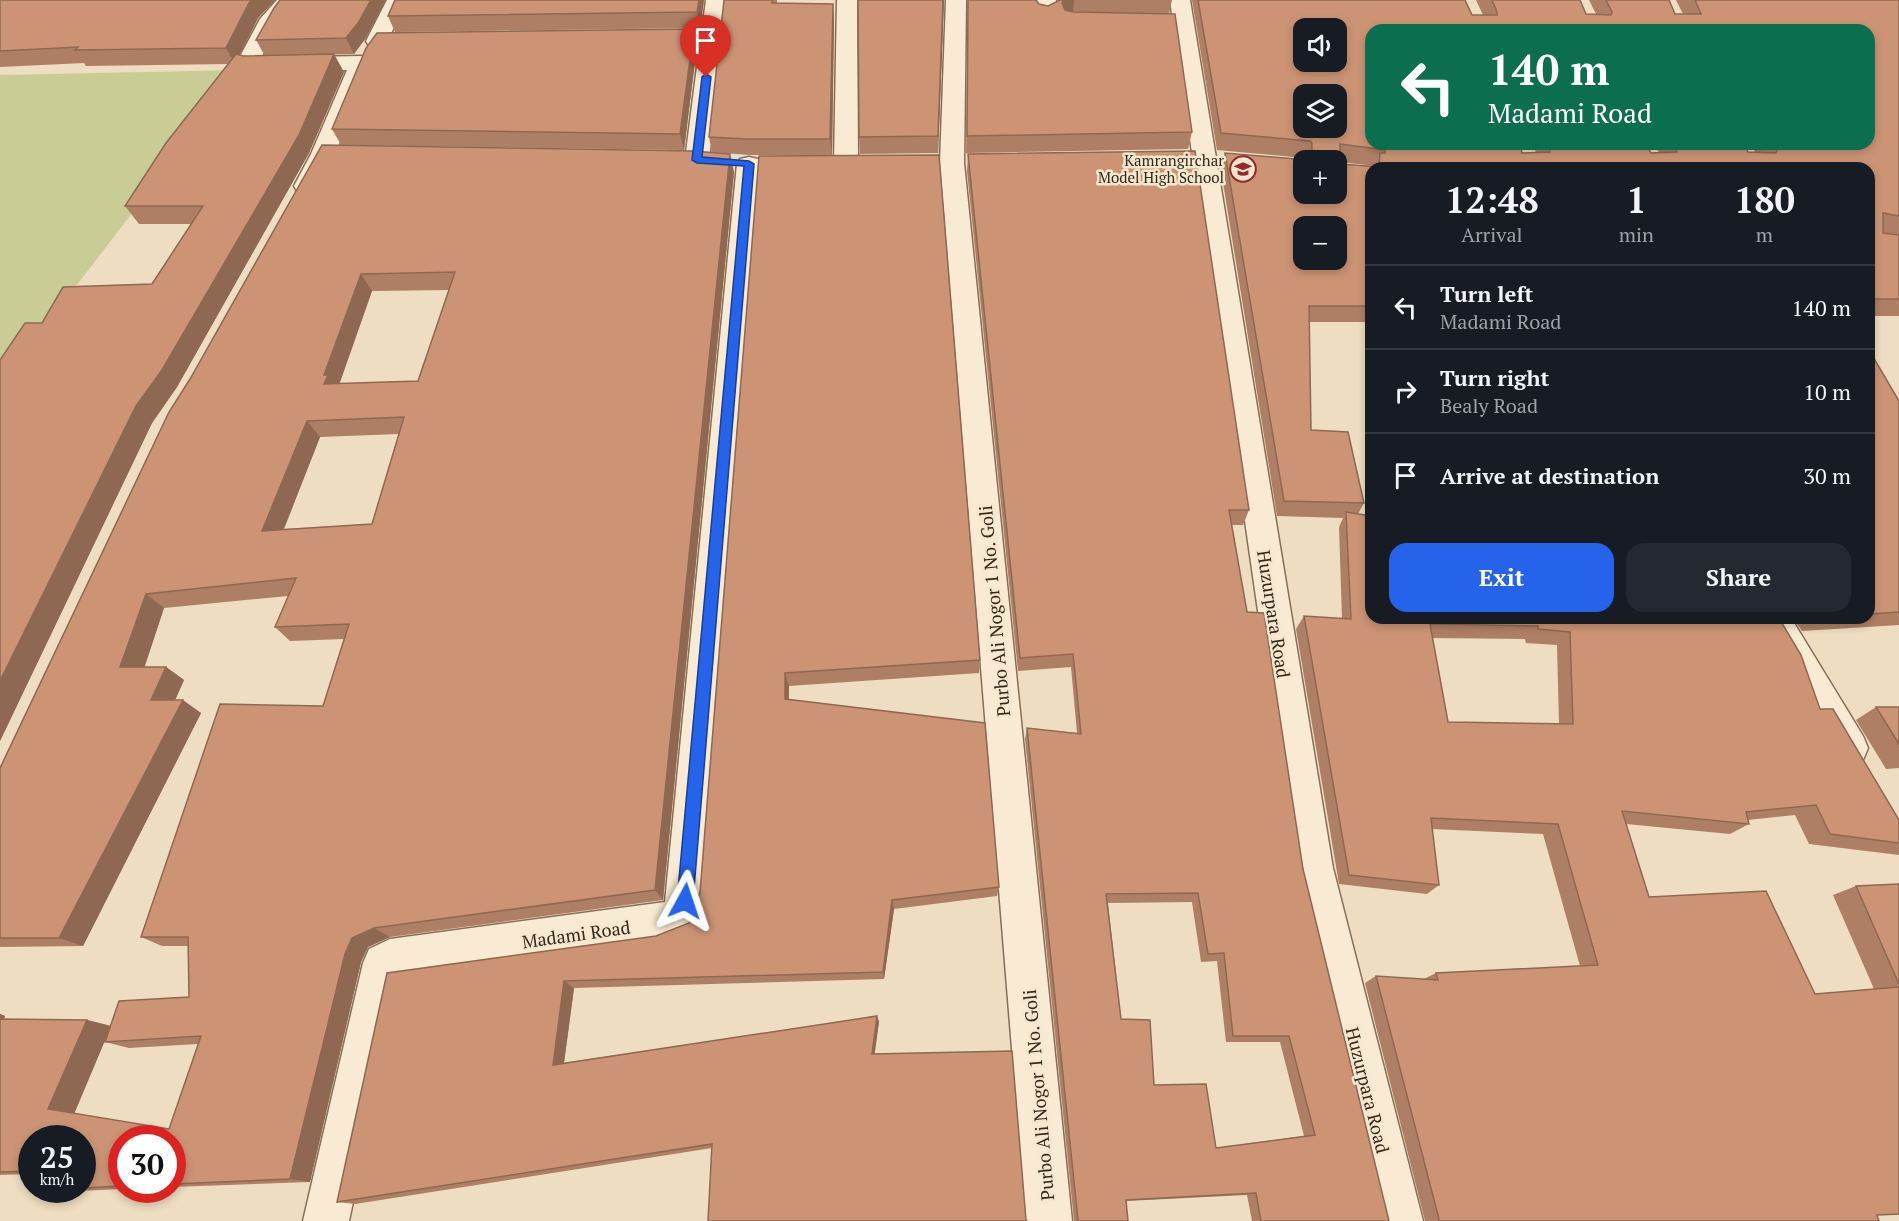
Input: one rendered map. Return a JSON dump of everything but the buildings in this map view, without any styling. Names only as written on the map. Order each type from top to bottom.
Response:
[{"type":"street","points":[[289,0],[271,19],[248,62],[255,65],[361,63]]},
{"type":"street","points":[[295,204],[335,154],[361,63],[377,41],[397,0]]},
{"type":"street","points":[[628,37],[711,36],[716,0]]},
{"type":"street","points":[[847,0],[847,164]]},
{"type":"street","name":"Purbo Ali Nogor 1 No. Goli","points":[[956,0],[952,163],[1049,1221]]},
{"type":"street","name":"Huzurpara Road","points":[[1175,15],[1203,159],[1314,868],[1400,1221]]},
{"type":"street","name":"Madami Road","points":[[327,1221],[383,963],[390,959],[663,922],[679,917],[685,901],[723,162],[711,36]]},
{"type":"street","points":[[377,41],[401,41]]},
{"type":"street","points":[[1777,624],[1869,780]]},
{"type":"green space","points":[[242,70],[0,385],[0,75]]},
{"type":"place","name":"Kamrangirchar Model High School","points":[[1243,169]]},
{"type":"route","points":[[685,901],[749,164],[697,160],[706,77]]}]
